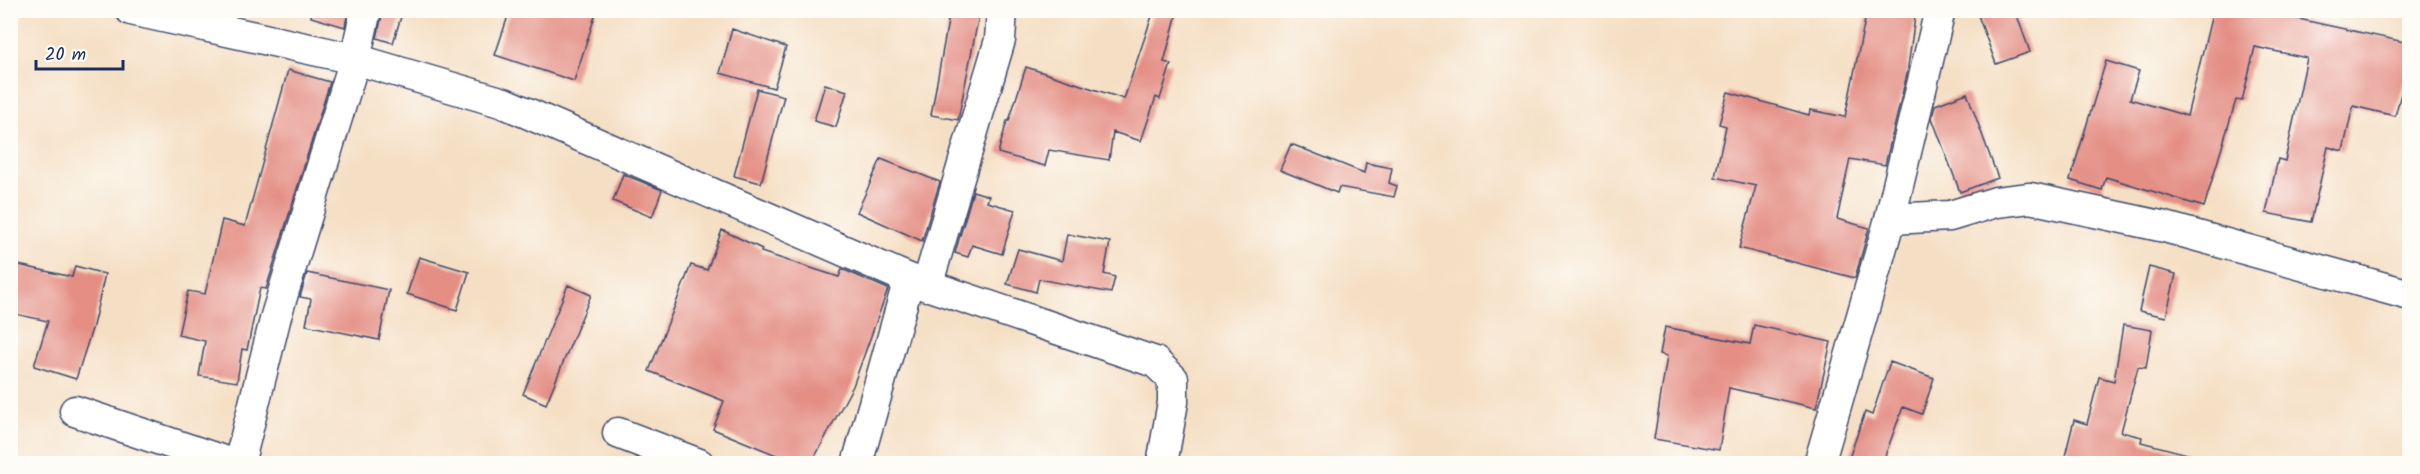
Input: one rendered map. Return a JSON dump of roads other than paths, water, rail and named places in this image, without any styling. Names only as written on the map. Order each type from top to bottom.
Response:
[{"type":"street","points":[[131,10],[355,59],[504,103],[918,282],[1155,363],[1173,379],[1173,402],[1162,464]]},
{"type":"street","points":[[239,464],[276,316],[355,59],[366,10]]},
{"type":"street","points":[[856,464],[1000,40],[1002,10]]},
{"type":"street","points":[[1819,464],[1890,219],[1940,10]]},
{"type":"street","points":[[1890,219],[1950,216],[1996,202],[2031,198],[2165,227],[2409,296]]},
{"type":"street","points":[[75,411],[232,464]]},
{"type":"street","points":[[618,433],[699,464]]}]
